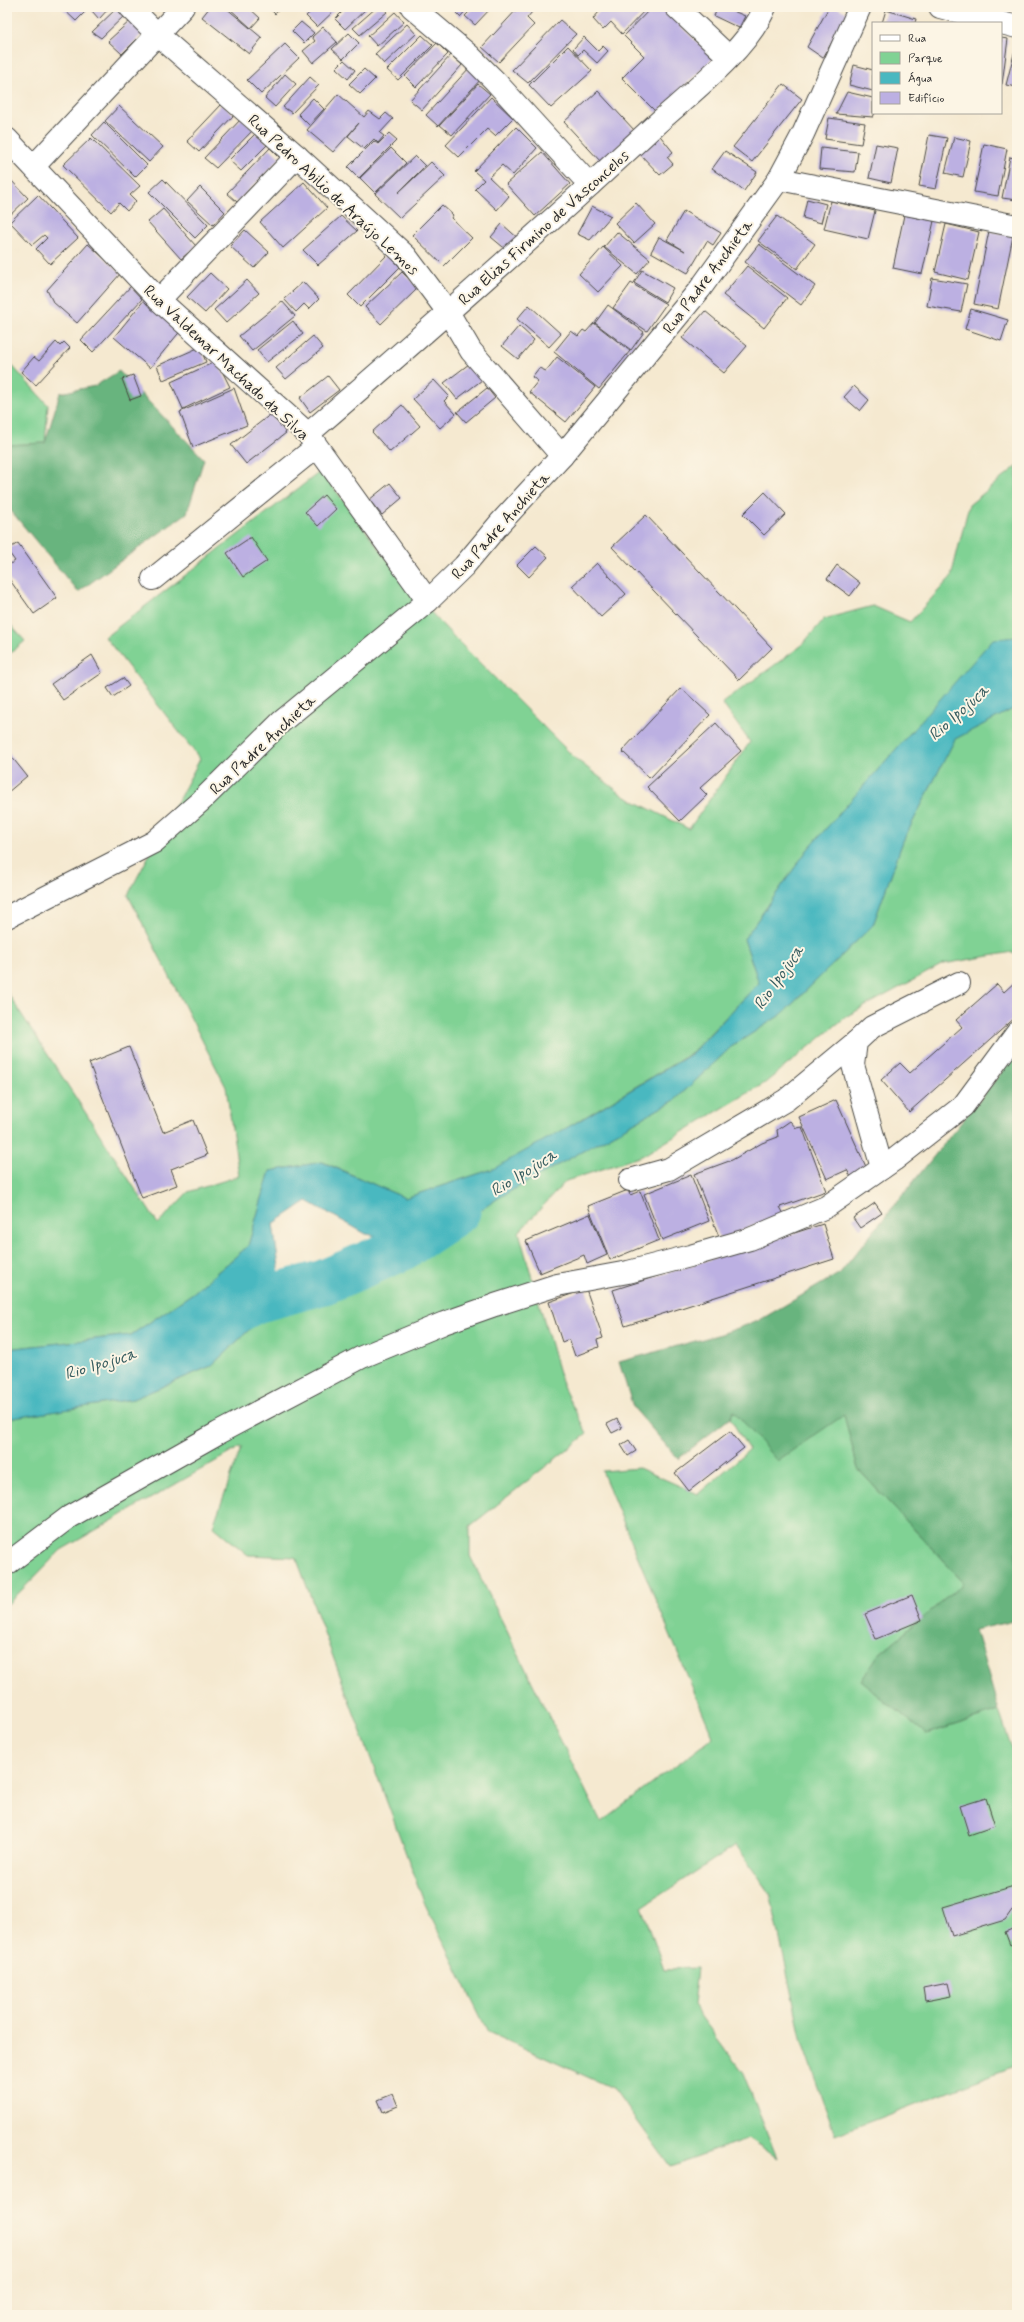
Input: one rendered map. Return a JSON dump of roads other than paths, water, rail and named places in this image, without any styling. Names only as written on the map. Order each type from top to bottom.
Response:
[{"type":"street","name":"Rua Pedro Abilio de Araújo Lemos","points":[[130,7],[158,35],[298,156],[406,256],[448,312],[471,350],[562,456]]},
{"type":"street","points":[[34,166],[183,7]]},
{"type":"street","points":[[412,7],[470,56],[495,81],[590,186]]},
{"type":"street","points":[[676,7],[729,57]]},
{"type":"street","name":"Rua Elias Firmino de Vasconcelos","points":[[152,579],[312,441],[448,312],[590,186],[729,57],[759,22],[765,7]]},
{"type":"street","name":"Rua Padre Anchieta","points":[[7,917],[154,842],[191,810],[282,722],[428,601],[464,566],[500,523],[562,456],[700,289],[778,179],[803,134],[860,7]]},
{"type":"street","points":[[940,7],[998,22]]},
{"type":"street","points":[[1002,23],[1017,27]]},
{"type":"street","name":"Rua Valdemar Machado da Silva","points":[[7,139],[159,300],[312,441],[428,601]]},
{"type":"street","points":[[159,300],[298,156]]},
{"type":"street","points":[[778,179],[1017,226]]},
{"type":"street","points":[[630,1180],[669,1169],[786,1100],[872,1027],[959,983]]},
{"type":"street","points":[[7,1564],[69,1517],[218,1433],[362,1357],[444,1323],[557,1285],[628,1272],[750,1238],[826,1207],[882,1168],[963,1106],[1017,1033]]},
{"type":"street","points":[[856,1042],[853,1065],[882,1168]]},
{"type":"water","points":[[1017,637],[1017,707],[955,739],[903,841],[873,925],[782,1014],[731,1047],[675,1100],[500,1197],[430,1244],[366,1234],[307,1201],[273,1224],[279,1267],[272,1308],[211,1366],[133,1399],[7,1419],[7,1349],[131,1335],[193,1293],[248,1246],[270,1171],[322,1162],[405,1198],[493,1169],[577,1122],[690,1055],[759,983],[744,939],[808,849],[993,639]]},
{"type":"waterway","name":"Rio Ipojuca","points":[[219,1320],[255,1301],[324,1282],[401,1249],[458,1211]]}]
